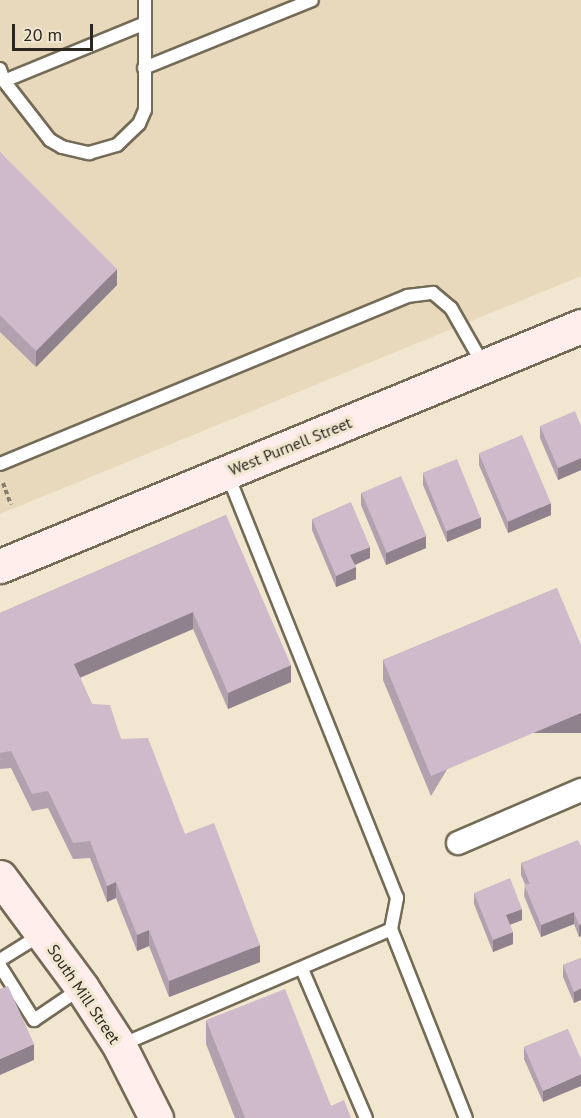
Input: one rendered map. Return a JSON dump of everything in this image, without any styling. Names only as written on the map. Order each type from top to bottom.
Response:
[{"type":"street","name":"West Purnell Street","points":[[0,566],[581,326]]},
{"type":"street","points":[[458,843],[581,790]]},
{"type":"street","name":"South Mill Street","points":[[0,877],[82,987],[119,1045],[156,1118]]},
{"type":"lane","points":[[143,24],[2,75],[50,140],[75,152],[89,153],[117,145],[139,124],[145,110],[143,24],[145,0]]},
{"type":"lane","points":[[144,68],[312,0]]},
{"type":"lane","points":[[0,464],[407,296],[433,293],[451,308],[484,366]]},
{"type":"lane","points":[[226,472],[397,898],[391,929],[466,1118]]},
{"type":"lane","points":[[119,1045],[302,969],[391,929]]},
{"type":"lane","points":[[0,960],[43,933]]},
{"type":"lane","points":[[0,966],[34,1020],[82,987]]},
{"type":"lane","points":[[302,969],[366,1118]]},
{"type":"path","points":[[0,477],[11,505]]},
{"type":"shaded area","points":[[0,0],[581,0],[581,276],[0,514]]},
{"type":"building","points":[[0,152],[117,269],[36,351],[0,315]]},
{"type":"building","points":[[575,411],[581,426],[581,458],[558,468],[540,426]]},
{"type":"building","points":[[522,435],[551,503],[508,521],[479,453]]},
{"type":"building","points":[[457,459],[481,517],[446,531],[423,473]]},
{"type":"building","points":[[401,476],[426,536],[387,553],[361,493]]},
{"type":"building","points":[[351,502],[370,547],[350,555],[356,567],[336,576],[312,519]]},
{"type":"building","points":[[226,515],[291,665],[228,693],[193,612],[74,664],[92,704],[110,705],[121,739],[148,738],[185,834],[214,823],[260,945],[169,981],[149,930],[137,935],[116,882],[107,886],[90,841],[73,843],[48,791],[32,794],[11,751],[0,753],[0,613]]},
{"type":"building","points":[[557,588],[581,645],[581,713],[431,776],[383,660]]},
{"type":"building","points":[[578,840],[581,846],[581,924],[579,925],[574,912],[541,925],[524,884],[530,884],[521,863]]},
{"type":"building","points":[[510,878],[522,909],[506,915],[513,932],[493,940],[474,893]]},
{"type":"building","points":[[581,958],[581,988],[574,992],[563,965]]},
{"type":"building","points":[[8,986],[34,1044],[0,1059],[0,989]]},
{"type":"building","points":[[285,989],[331,1106],[344,1100],[351,1118],[245,1118],[206,1020]]},
{"type":"building","points":[[568,1029],[581,1059],[581,1074],[543,1091],[524,1047]]}]
